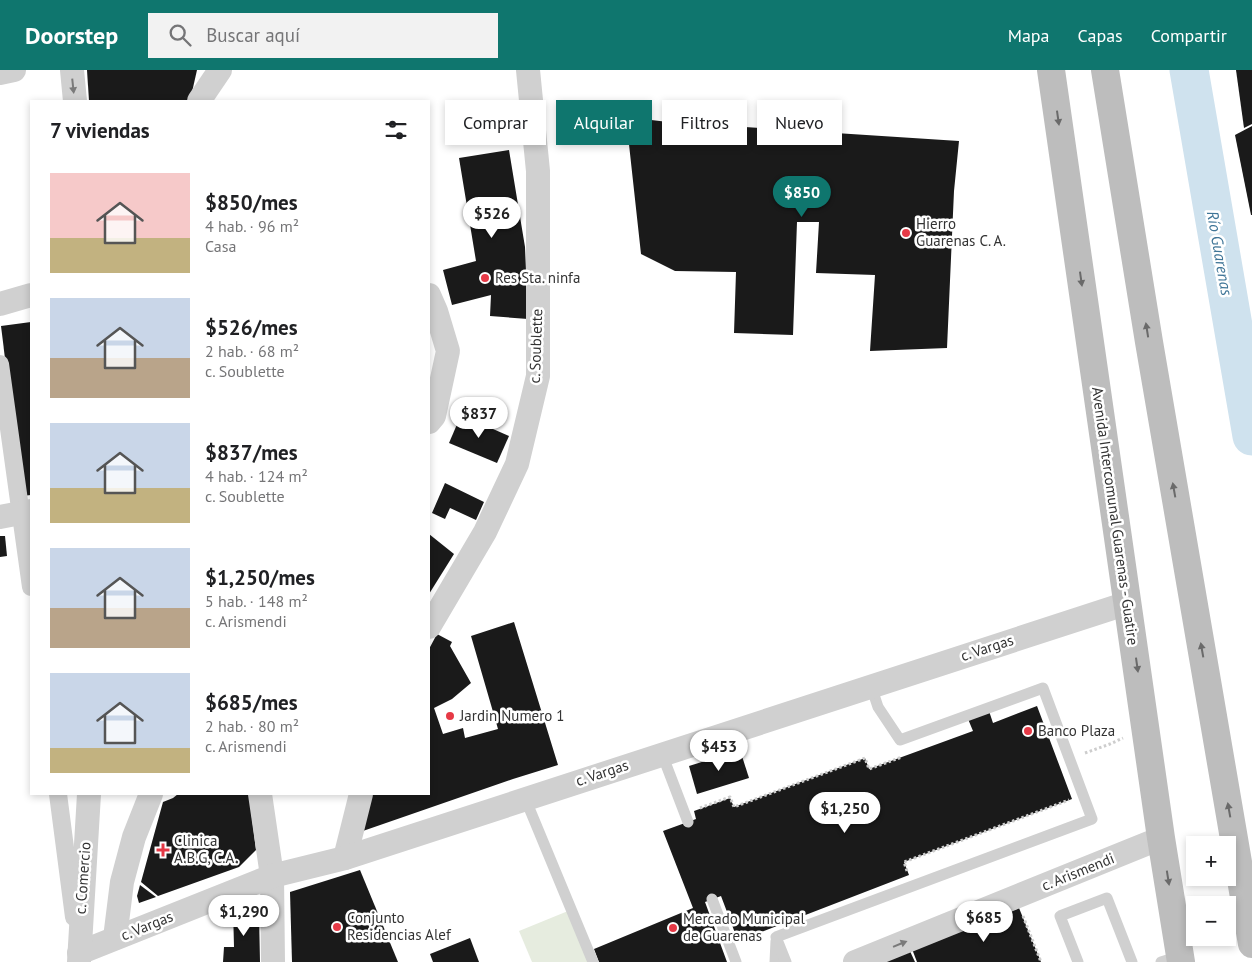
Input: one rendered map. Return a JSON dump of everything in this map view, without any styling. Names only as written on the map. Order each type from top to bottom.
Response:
[{"type":"main road","name":"Avenida Intercomunal Guarenas - Guatire","points":[[1050,70],[1146,726],[1161,838],[1174,960]]},
{"type":"main road","points":[[1105,70],[1149,342],[1252,944]]},
{"type":"street","points":[[0,73],[14,70]]},
{"type":"street","points":[[72,70],[75,100]]},
{"type":"street","points":[[200,100],[220,70]]},
{"type":"street","name":"c. Soublette","points":[[430,625],[485,532],[516,464],[538,376],[538,171],[528,70]]},
{"type":"street","points":[[0,304],[30,295]]},
{"type":"street","points":[[430,298],[436,311],[448,351],[434,416],[430,421]]},
{"type":"street","points":[[0,364],[18,513],[30,581]]},
{"type":"street","name":"c. Vargas","points":[[79,958],[115,938],[272,876],[345,858],[1128,602]]},
{"type":"street","points":[[58,795],[79,958]]},
{"type":"street","name":"c. Comercio","points":[[79,958],[89,795]]},
{"type":"street","points":[[115,938],[122,882],[134,837],[151,795]]},
{"type":"street","points":[[260,795],[272,876],[273,962]]},
{"type":"street","points":[[345,858],[361,795]]},
{"type":"street","name":"c. Arismendi","points":[[855,962],[1161,838]]},
{"type":"lane","points":[[776,937],[1092,819],[1043,688],[900,740],[875,685]]},
{"type":"lane","points":[[662,754],[688,822]]},
{"type":"lane","points":[[525,798],[593,962]]},
{"type":"lane","points":[[1078,962],[1060,916],[1107,898],[1132,962]]},
{"type":"lane","points":[[712,899],[736,962]]},
{"type":"lane","points":[[775,962],[776,937]]},
{"type":"lane","points":[[776,937],[786,962]]},
{"type":"path","points":[[1070,758],[1110,744],[1146,726]]},
{"type":"path","points":[[688,822],[696,818],[694,811],[730,797],[734,807],[865,758],[869,769],[904,756],[900,740]]},
{"type":"path","points":[[919,856],[1072,799]]},
{"type":"path","points":[[1016,898],[1041,962]]},
{"type":"shaded area","points":[[568,911],[588,962],[532,962],[519,931]]},
{"type":"building","points":[[87,70],[197,70],[190,100],[89,100]]},
{"type":"building","points":[[1236,70],[1252,70],[1252,124],[1244,128]]},
{"type":"building","points":[[652,120],[662,121],[662,145],[747,145],[747,127],[757,128],[757,145],[842,145],[842,133],[959,141],[954,191],[947,348],[870,351],[875,275],[816,273],[819,222],[797,222],[793,335],[734,333],[736,272],[675,271],[641,254],[629,145],[652,145]]},
{"type":"building","points":[[1252,126],[1252,215],[1251,215],[1235,135]]},
{"type":"building","points":[[509,150],[525,247],[528,319],[490,316],[491,295],[452,305],[443,270],[476,261],[459,158]]},
{"type":"building","points":[[30,322],[30,495],[22,496],[1,326]]},
{"type":"building","points":[[461,415],[509,436],[497,463],[449,443]]},
{"type":"building","points":[[445,483],[484,502],[476,520],[450,508],[445,519],[432,513]]},
{"type":"building","points":[[430,535],[454,554],[430,592]]},
{"type":"building","points":[[0,536],[5,536],[7,556],[0,557]]},
{"type":"building","points":[[514,622],[558,765],[360,832],[370,795],[430,795],[430,647],[437,634],[452,642],[450,646],[471,683],[452,699],[434,708],[443,734],[463,728],[465,738],[498,729],[471,636]]},
{"type":"building","points":[[1037,706],[1072,799],[904,862],[909,875],[738,941],[721,896],[705,902],[727,962],[599,962],[594,949],[693,908],[663,831],[696,819],[694,811],[730,798],[734,807],[865,758],[869,769],[973,731],[968,719],[989,711],[993,723]]},
{"type":"building","points":[[740,750],[749,778],[697,794],[689,766]]},
{"type":"building","points":[[177,795],[249,795],[256,850],[239,867],[158,896],[141,882],[163,802]]},
{"type":"building","name":"Conjunto Residencias Alef","points":[[360,870],[398,962],[292,962],[290,892]]},
{"type":"building","points":[[140,885],[156,897],[139,903],[137,896]]},
{"type":"building","points":[[241,904],[259,914],[260,962],[223,962],[224,947],[234,947],[233,908]]},
{"type":"building","points":[[1019,908],[1041,962],[917,962],[912,949]]},
{"type":"building","points":[[470,938],[479,962],[433,962],[430,954]]},
{"type":"building","points":[[909,949],[915,962],[876,962]]},
{"type":"waterway","name":"Río Guarenas","points":[[1189,70],[1252,436]]},
{"type":"place","name":"Hierro Guarenas C. A.","points":[[906,233]]},
{"type":"place","name":"Res Sta. ninfa","points":[[485,278]]},
{"type":"place","name":"Jardin Numero 1","points":[[450,716]]},
{"type":"place","name":"Banco Plaza","points":[[1028,731]]},
{"type":"place","name":"Clinica A.B.G, C.A.","points":[[163,850]]},
{"type":"place","name":"Conjunto Residencias Alef","points":[[337,927]]},
{"type":"place","name":"Mercado Municipal de Guarenas","points":[[673,928]]}]
